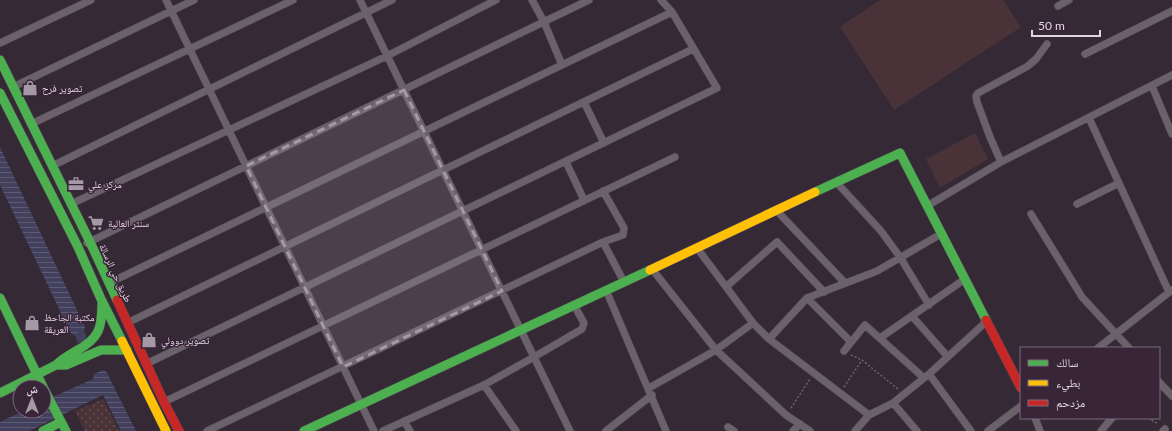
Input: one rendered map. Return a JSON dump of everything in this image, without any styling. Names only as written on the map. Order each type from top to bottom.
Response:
[{"type":"street","points":[[0,43],[91,0]]},
{"type":"street","points":[[166,0],[374,431]]},
{"type":"street","points":[[13,87],[194,0]]},
{"type":"street","points":[[31,124],[293,0]]},
{"type":"street","points":[[360,0],[570,431]]},
{"type":"street","points":[[52,166],[392,0]]},
{"type":"street","points":[[71,204],[387,56],[496,0]]},
{"type":"street","points":[[532,0],[544,22],[562,65]]},
{"type":"street","points":[[78,247],[588,0]]},
{"type":"street","points":[[146,364],[717,88],[672,12],[661,0]]},
{"type":"street","points":[[1058,6],[1069,0]]},
{"type":"street","points":[[1085,54],[1172,11]]},
{"type":"street","points":[[109,283],[672,12]]},
{"type":"street","points":[[1002,162],[990,137],[976,100],[976,96],[978,93],[1033,63],[1047,44]]},
{"type":"street","points":[[127,323],[694,49]]},
{"type":"street","name":"طريق حي الرسالة","points":[[0,60],[90,242],[146,364],[179,431]]},
{"type":"street","points":[[928,206],[1002,162],[1172,75]]},
{"type":"street","points":[[1152,86],[1172,134]]},
{"type":"street","points":[[0,93],[78,247],[102,300],[166,431]]},
{"type":"street","points":[[584,102],[604,143]]},
{"type":"street","points":[[1089,118],[1171,291],[1099,347]]},
{"type":"street","points":[[304,431],[900,153],[1020,386]]},
{"type":"street","points":[[164,402],[675,157]]},
{"type":"street","points":[[566,162],[584,200]]},
{"type":"street","points":[[837,183],[881,232],[900,257],[929,305]]},
{"type":"street","points":[[1077,204],[1119,183]]},
{"type":"street","points":[[207,431],[603,242],[623,235],[624,228],[604,191]]},
{"type":"street","points":[[777,210],[845,283]]},
{"type":"street","points":[[1030,214],[1082,297],[1128,347]]},
{"type":"street","points":[[769,339],[807,298],[877,271],[941,234]]},
{"type":"street","points":[[603,242],[624,282]]},
{"type":"street","points":[[727,286],[777,242],[824,292]]},
{"type":"street","points":[[697,248],[727,286],[753,323],[769,339],[869,415]]},
{"type":"street","points":[[652,269],[716,350],[786,415],[810,431]]},
{"type":"street","points":[[880,338],[929,305],[965,278]]},
{"type":"street","points":[[606,290],[666,431]]},
{"type":"street","points":[[807,298],[851,342]]},
{"type":"street","points":[[0,393],[56,365],[61,359],[93,341],[98,335],[102,317],[102,300]]},
{"type":"street","points":[[1,304],[39,379]]},
{"type":"street","points":[[383,431],[484,385],[534,358],[582,329],[584,323],[574,305]]},
{"type":"street","points":[[912,316],[948,357]]},
{"type":"street","points":[[855,431],[869,415],[893,403],[927,376],[987,321]]},
{"type":"street","points":[[606,431],[650,392],[716,350],[753,323]]},
{"type":"street","points":[[844,351],[865,325],[927,376],[971,431]]},
{"type":"street","points":[[56,365],[66,365],[101,350],[127,350]]},
{"type":"street","points":[[1160,383],[1172,396]]},
{"type":"street","points":[[484,385],[516,431]]},
{"type":"street","points":[[893,403],[917,431]]},
{"type":"street","points":[[52,404],[66,431]]},
{"type":"street","points":[[988,431],[1020,407]]},
{"type":"street","points":[[1035,419],[1040,431]]},
{"type":"street","points":[[1101,431],[1111,419]]},
{"type":"street","points":[[43,431],[60,420]]},
{"type":"street","points":[[404,421],[410,431]]},
{"type":"street","points":[[793,431],[800,424]]},
{"type":"path","points":[[844,351],[862,360],[904,394]]},
{"type":"path","points":[[840,393],[862,360]]},
{"type":"path","points":[[786,415],[814,373]]},
{"type":"highlighted area","points":[[404,90],[502,291],[343,367],[246,166]]},
{"type":"shaded area","points":[[880,0],[1003,0],[1021,27],[894,110],[840,27]]},
{"type":"shaded area","points":[[975,133],[988,159],[940,188],[926,159]]},
{"type":"shaded area","points":[[0,147],[85,327],[81,336],[75,336],[70,332],[0,185]]},
{"type":"shaded area","points":[[103,370],[106,371],[136,431],[121,431],[103,395],[29,431],[0,431],[0,422],[12,416],[12,419],[52,419],[52,397],[93,379],[94,374]]},
{"type":"shaded area","points":[[103,399],[119,431],[85,431],[75,411]]},
{"type":"traffic: fast","points":[[0,60],[117,300]]},
{"type":"traffic: fast","points":[[0,93],[78,247],[101,299],[122,341]]},
{"type":"traffic: fast","points":[[815,192],[900,153],[986,320]]},
{"type":"traffic: fast","points":[[304,431],[650,270]]},
{"type":"traffic: fast","points":[[0,298],[39,379]]},
{"type":"traffic: fast","points":[[56,365],[95,337],[100,326],[102,302]]},
{"type":"traffic: fast","points":[[0,393],[56,365],[66,365],[101,350],[127,350]]},
{"type":"traffic: fast","points":[[52,404],[66,431]]},
{"type":"traffic: fast","points":[[43,431],[61,422]]},
{"type":"traffic: slow","points":[[650,270],[815,192]]},
{"type":"traffic: slow","points":[[122,341],[166,431]]},
{"type":"traffic: jam","points":[[117,300],[179,431]]},
{"type":"traffic: jam","points":[[986,320],[1020,386]]},
{"type":"place","name":"تصوير فرح","points":[[30,88]]},
{"type":"place","name":"مركز علي","points":[[76,184]]},
{"type":"place","name":"سنتر العالية","points":[[96,223]]},
{"type":"place","name":"مكتبة الجاحظ العريقة","points":[[32,323]]},
{"type":"place","name":"تصوير دوولي","points":[[149,340]]}]
